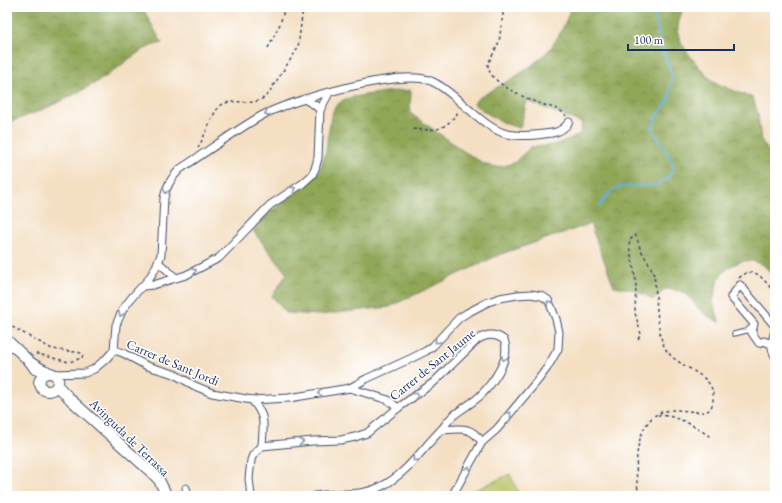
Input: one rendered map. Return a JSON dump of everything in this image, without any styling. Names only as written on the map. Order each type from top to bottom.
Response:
[{"type":"street","points":[[7,340],[51,381],[61,379],[71,374],[85,373],[94,369],[106,359],[114,350],[116,325],[123,309],[143,286],[158,262],[162,248],[165,192],[175,175],[262,115],[304,99],[367,83],[417,77],[427,79],[435,83],[488,126],[502,134],[512,136],[533,136],[556,133],[565,127],[569,122]]},
{"type":"street","points":[[143,286],[153,285],[175,277],[186,275],[219,258],[270,205],[312,176],[318,158],[320,110],[329,93]]},
{"type":"street","points":[[304,99],[315,105],[320,110]]},
{"type":"street","points":[[158,262],[175,277]]},
{"type":"street","points":[[772,344],[764,341],[759,343],[750,330],[753,328],[754,324],[731,297],[740,285],[775,326]]},
{"type":"street","name":"Carrer de Sant Jordi","points":[[114,350],[123,353],[147,366],[174,374],[212,393],[252,400],[289,398],[350,388],[426,351],[439,340],[459,318],[488,302],[517,295],[530,294],[542,296],[548,300],[556,319],[559,332],[558,349],[538,380],[497,430],[482,442]]},
{"type":"street","points":[[775,331],[772,344],[772,351],[775,356]]},
{"type":"street","name":"Carrer de Sant Jaume","points":[[262,446],[341,440],[362,435],[434,382],[477,340],[488,335],[493,335],[501,338],[506,344],[506,354],[494,378],[480,396],[453,416],[435,435],[419,456],[402,472],[384,485],[360,493],[315,496]]},
{"type":"street","name":"Avinguda de Terrassa","points":[[51,381],[150,471],[159,480],[167,496]]},
{"type":"street","points":[[350,388],[388,400],[398,408]]},
{"type":"street","points":[[251,496],[249,474],[251,460],[253,455],[262,446],[264,429],[263,415],[252,400]]},
{"type":"street","points":[[441,430],[466,429],[476,434],[482,442],[452,496]]},
{"type":"street","points":[[186,488],[188,496]]},
{"type":"lane","points":[[734,334],[750,330]]},
{"type":"path","points":[[268,48],[280,24],[285,7]]},
{"type":"path","points":[[198,149],[214,114],[221,105],[231,102],[256,102],[263,99],[268,94],[298,48],[303,7]]},
{"type":"path","points":[[504,7],[499,42],[488,64],[491,75],[500,83],[522,96],[563,112],[569,122]]},
{"type":"path","points":[[413,128],[432,130],[438,129],[450,121],[464,105]]},
{"type":"path","points":[[638,339],[640,334],[635,313],[636,283],[629,246],[630,240],[635,235],[641,251],[654,275],[659,321],[664,348],[678,361],[704,378],[711,384],[713,390],[712,404],[710,409],[706,412],[670,411],[657,415],[643,430],[639,441],[636,468],[639,496]]},
{"type":"path","points":[[740,285],[738,279],[746,272],[750,271],[756,273],[775,293]]},
{"type":"path","points":[[7,324],[52,349],[66,352],[78,352],[82,353],[83,355],[82,358],[69,362],[38,354],[32,355],[29,361]]},
{"type":"path","points":[[657,415],[679,419],[691,424],[712,438]]},
{"type":"green space","points":[[7,7],[142,7],[162,43],[153,45],[138,53],[102,79],[56,104],[7,123]]},
{"type":"green space","points":[[571,7],[684,7],[678,28],[682,44],[695,62],[713,81],[753,98],[758,115],[761,140],[775,160],[775,276],[763,265],[753,261],[742,261],[724,271],[718,280],[713,302],[720,323],[703,313],[683,292],[665,289],[654,300],[635,290],[614,286],[590,224],[501,254],[389,307],[319,315],[286,313],[272,296],[287,274],[253,231],[267,214],[297,192],[320,170],[326,150],[331,116],[335,107],[343,100],[353,97],[411,90],[410,113],[465,152],[493,167],[505,166],[515,162],[531,147],[551,145],[567,140],[580,134],[582,123],[527,101],[520,128],[496,119],[474,104],[477,99],[522,72],[546,53],[558,37]]},
{"type":"green space","points":[[510,474],[520,496],[462,496]]},
{"type":"waterway","points":[[600,206],[614,189],[624,186],[646,186],[660,183],[666,179],[673,169],[672,161],[653,130],[656,117],[669,100],[672,74],[660,44],[655,17],[657,7]]}]
